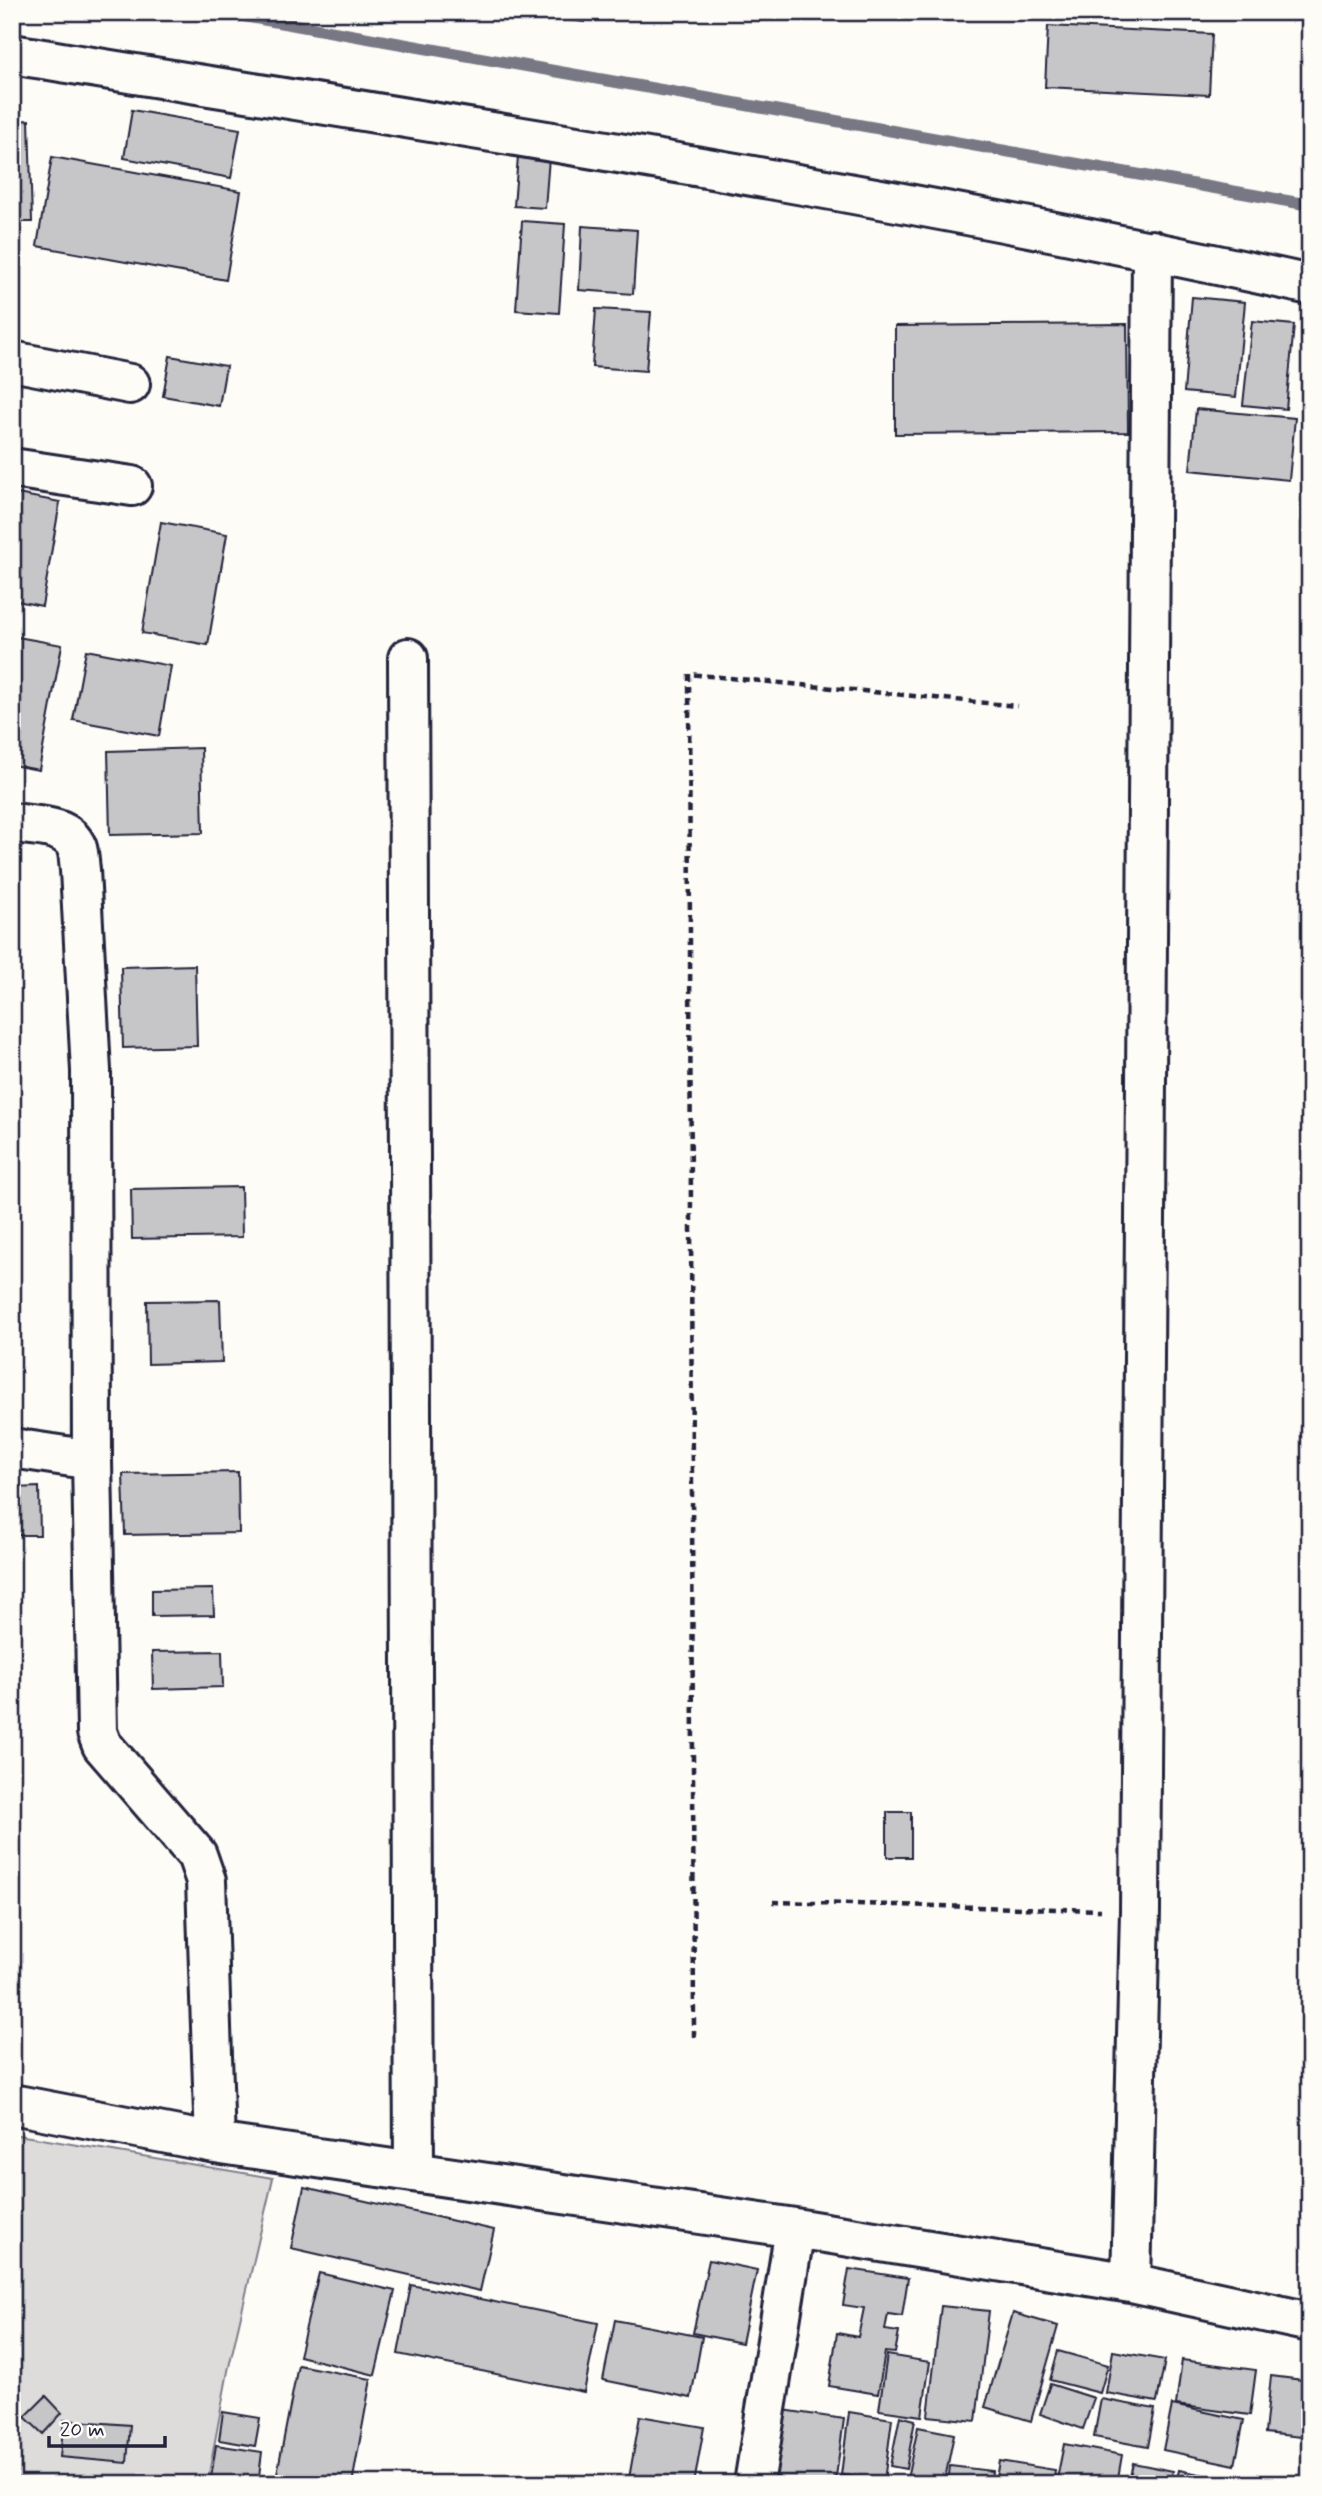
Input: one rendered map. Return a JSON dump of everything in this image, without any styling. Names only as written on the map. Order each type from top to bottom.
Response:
[{"type":"street","points":[[12,54],[844,191],[1152,250],[1310,285]]},
{"type":"street","points":[[1131,2283],[1140,1911],[1152,250]]},
{"type":"street","points":[[12,360],[130,384]]},
{"type":"street","points":[[12,468],[132,485]]},
{"type":"street","points":[[408,658],[414,2172]]},
{"type":"street","points":[[12,823],[66,833],[76,847],[80,870],[91,1071],[92,1460],[97,1732],[102,1745],[197,1856],[203,1869],[206,1881],[215,2143]]},
{"type":"street","points":[[12,1448],[92,1460]]},
{"type":"street","points":[[12,2104],[215,2143],[795,2228],[1131,2283],[1310,2322]]},
{"type":"street","points":[[754,2484],[795,2228]]},
{"type":"path","points":[[694,2037],[689,674],[1017,706]]},
{"type":"path","points":[[773,1902],[1140,1911]]},
{"type":"shaded area","points":[[12,2134],[273,2178],[228,2371],[207,2484],[61,2484],[60,2481],[12,2477]]},
{"type":"building","points":[[525,12],[585,12],[584,22],[524,15]]},
{"type":"building","points":[[1048,26],[1212,34],[1209,95],[1045,87]]},
{"type":"building","points":[[132,110],[240,129],[231,178],[124,158]]},
{"type":"building","points":[[29,120],[32,222],[12,222],[12,121]]},
{"type":"building","points":[[518,156],[549,158],[545,208],[514,206]]},
{"type":"building","points":[[52,157],[241,191],[226,280],[37,246]]},
{"type":"building","points":[[522,221],[565,224],[559,313],[516,310]]},
{"type":"building","points":[[582,226],[637,230],[633,294],[579,290]]},
{"type":"building","points":[[1192,297],[1245,302],[1236,397],[1184,392]]},
{"type":"building","points":[[596,309],[651,312],[646,371],[592,367]]},
{"type":"building","points":[[1252,321],[1294,325],[1286,409],[1243,405]]},
{"type":"building","points":[[1127,324],[1128,432],[895,434],[895,326]]},
{"type":"building","points":[[170,356],[226,366],[219,406],[163,396]]},
{"type":"building","points":[[1196,409],[1295,418],[1289,480],[1190,470]]},
{"type":"building","points":[[12,493],[60,502],[42,606],[12,600]]},
{"type":"building","points":[[161,522],[227,534],[208,645],[142,633]]},
{"type":"building","points":[[12,636],[62,645],[39,770],[12,765]]},
{"type":"building","points":[[86,650],[171,666],[159,736],[73,720]]},
{"type":"building","points":[[201,748],[203,833],[110,835],[108,751]]},
{"type":"building","points":[[195,965],[197,1046],[123,1048],[121,967]]},
{"type":"building","points":[[241,1187],[242,1237],[132,1239],[131,1189]]},
{"type":"building","points":[[220,1300],[222,1362],[148,1364],[147,1301]]},
{"type":"building","points":[[238,1472],[239,1533],[125,1535],[123,1474]]},
{"type":"building","points":[[39,1487],[40,1535],[12,1535],[12,1488]]},
{"type":"building","points":[[213,1589],[214,1615],[152,1616],[152,1590]]},
{"type":"building","points":[[222,1651],[223,1687],[153,1689],[152,1652]]},
{"type":"building","points":[[887,1812],[911,1812],[911,1857],[887,1857]]},
{"type":"building","points":[[304,2187],[494,2230],[480,2291],[291,2248]]},
{"type":"building","points":[[709,2260],[757,2270],[742,2343],[693,2333]]},
{"type":"building","points":[[849,2269],[908,2278],[902,2316],[888,2314],[885,2330],[899,2332],[895,2353],[885,2352],[878,2394],[829,2386],[837,2333],[858,2337],[864,2308],[843,2305]]},
{"type":"building","points":[[319,2273],[395,2291],[375,2375],[299,2356]]},
{"type":"building","points":[[411,2285],[598,2323],[584,2392],[398,2354]]},
{"type":"building","points":[[941,2306],[989,2311],[976,2421],[928,2416]]},
{"type":"building","points":[[1013,2313],[1058,2326],[1031,2421],[985,2407]]},
{"type":"building","points":[[615,2320],[702,2337],[691,2398],[603,2380]]},
{"type":"building","points":[[1058,2351],[1108,2365],[1100,2393],[1050,2380]]},
{"type":"building","points":[[1113,2351],[1165,2360],[1157,2402],[1106,2393]]},
{"type":"building","points":[[887,2355],[930,2362],[922,2416],[879,2410]]},
{"type":"building","points":[[1182,2360],[1256,2370],[1250,2415],[1176,2405]]},
{"type":"building","points":[[298,2365],[371,2379],[352,2484],[275,2484]]},
{"type":"building","points":[[1271,2376],[1310,2381],[1310,2438],[1265,2433]]},
{"type":"building","points":[[1050,2384],[1094,2398],[1083,2429],[1040,2414]]},
{"type":"building","points":[[46,2396],[62,2413],[43,2434],[25,2417]]},
{"type":"building","points":[[1101,2399],[1155,2409],[1148,2447],[1094,2437]]},
{"type":"building","points":[[1172,2405],[1244,2420],[1235,2465],[1163,2450]]},
{"type":"building","points":[[783,2410],[844,2419],[835,2484],[772,2484]]},
{"type":"building","points":[[223,2412],[260,2418],[255,2446],[219,2440]]},
{"type":"building","points":[[849,2412],[892,2419],[884,2481],[841,2475]]},
{"type":"building","points":[[640,2416],[704,2427],[694,2484],[628,2484]]},
{"type":"building","points":[[900,2416],[915,2420],[906,2469],[890,2466]]},
{"type":"building","points":[[64,2420],[130,2425],[127,2463],[60,2457]]},
{"type":"building","points":[[918,2427],[954,2434],[944,2484],[906,2484]]},
{"type":"building","points":[[1064,2444],[1122,2455],[1117,2484],[1056,2484]]},
{"type":"building","points":[[216,2445],[262,2452],[258,2484],[210,2484]]},
{"type":"building","points":[[999,2461],[1055,2470],[1053,2484],[995,2484]]},
{"type":"building","points":[[1133,2463],[1173,2471],[1170,2484],[1128,2484]]},
{"type":"building","points":[[950,2466],[992,2471],[990,2484],[948,2484]]},
{"type":"building","points":[[1179,2470],[1225,2479],[1224,2484],[1176,2484]]},
{"type":"building","points":[[839,2479],[874,2484],[838,2484]]},
{"type":"waterway","points":[[221,12],[1310,205]]}]
